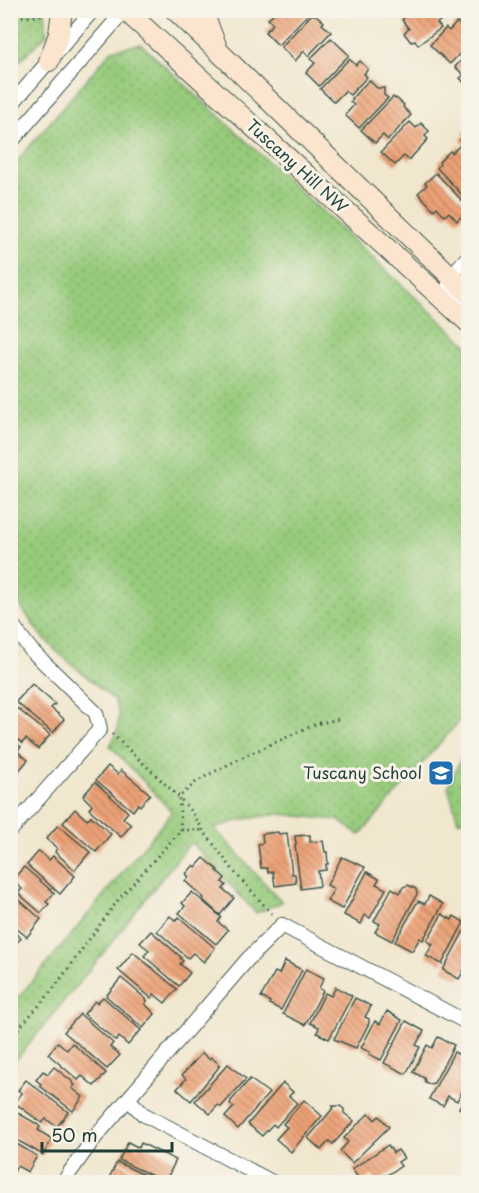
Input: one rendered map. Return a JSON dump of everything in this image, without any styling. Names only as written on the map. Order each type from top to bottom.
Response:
[{"type":"street","points":[[10,106],[93,10]]},
{"type":"street","points":[[10,143],[125,10]]},
{"type":"street","name":"Tuscany Hill NW","points":[[125,10],[468,322]]},
{"type":"street","name":"Tuscany Hill NW","points":[[175,10],[468,294]]},
{"type":"street","points":[[202,10],[218,51]]},
{"type":"street","points":[[49,61],[59,34],[55,12]]},
{"type":"street","points":[[468,257],[451,276],[445,300],[468,294]]},
{"type":"street","points":[[10,622],[31,650],[96,713],[100,729],[10,831]]},
{"type":"street","points":[[64,1182],[92,1141],[247,960],[282,925],[468,1023]]},
{"type":"street","points":[[128,1099],[143,1114],[272,1182]]},
{"type":"path","points":[[10,15],[31,17],[55,12]]},
{"type":"path","points":[[179,797],[208,775],[279,740],[316,724],[339,719]]},
{"type":"path","points":[[100,729],[112,734],[179,797],[236,874],[282,925]]},
{"type":"path","points":[[10,1038],[51,992],[118,900],[181,830],[179,797]]},
{"type":"path","points":[[181,830],[202,830]]},
{"type":"green space","points":[[10,11],[45,11],[47,34],[11,69]]},
{"type":"green space","points":[[141,44],[468,346],[468,711],[360,835],[338,820],[278,814],[245,819],[214,828],[282,902],[256,913],[191,842],[11,1066],[11,1006],[172,812],[110,746],[117,733],[119,714],[114,700],[55,650],[36,629],[10,590],[11,168],[112,50]]},
{"type":"green space","points":[[463,754],[468,759],[468,818],[458,821],[448,787]]},
{"type":"building","points":[[277,10],[307,10],[309,13],[278,45],[265,32],[273,24],[268,19]]},
{"type":"building","points":[[413,10],[446,10],[442,14],[444,18],[437,23],[441,28],[418,45],[415,40],[411,42],[404,33],[409,29],[402,20]]},
{"type":"building","points":[[312,14],[324,22],[322,24],[331,32],[308,56],[304,51],[295,61],[281,47]]},
{"type":"building","points":[[468,19],[468,45],[450,64],[430,45],[446,28],[449,31],[457,22],[461,26]]},
{"type":"building","points":[[331,38],[349,55],[319,86],[306,73],[315,63],[310,59]]},
{"type":"building","points":[[468,53],[468,87],[460,78],[464,75],[455,67]]},
{"type":"building","points":[[349,59],[356,65],[360,61],[368,69],[364,74],[367,77],[350,95],[345,91],[334,102],[320,89]]},
{"type":"building","points":[[369,80],[377,88],[384,88],[384,95],[388,98],[359,128],[345,115],[354,105],[350,102],[352,98]]},
{"type":"building","points":[[393,97],[404,105],[403,107],[411,115],[388,140],[383,135],[375,143],[361,130]]},
{"type":"building","points":[[410,122],[416,128],[421,123],[429,131],[425,136],[428,139],[409,160],[404,156],[395,165],[381,152]]},
{"type":"building","points":[[468,127],[468,150],[460,140]]},
{"type":"building","points":[[459,146],[468,155],[468,201],[437,168],[439,162],[450,151],[452,153]]},
{"type":"building","points":[[436,173],[468,207],[468,210],[457,221],[449,212],[445,216],[437,207],[434,210],[418,193]]},
{"type":"building","points":[[32,684],[55,704],[51,708],[64,719],[53,733],[16,702]]},
{"type":"building","points":[[13,705],[50,735],[38,749],[26,739],[22,743],[10,733],[10,707]]},
{"type":"building","points":[[10,738],[21,747],[17,751],[28,760],[16,774],[10,769]]},
{"type":"building","points":[[108,766],[118,774],[121,770],[150,794],[133,811],[96,780]]},
{"type":"building","points":[[95,782],[128,812],[123,818],[131,825],[121,837],[89,809],[92,805],[83,796]]},
{"type":"building","points":[[75,809],[87,820],[91,816],[111,834],[96,852],[63,823]]},
{"type":"building","points":[[58,825],[90,852],[75,870],[55,852],[57,848],[46,839]]},
{"type":"building","points":[[278,832],[279,834],[287,833],[292,874],[295,874],[296,883],[275,886],[273,872],[268,872],[267,868],[261,868],[258,844],[263,843],[262,834]]},
{"type":"building","points":[[310,835],[310,842],[323,841],[328,864],[326,864],[326,870],[318,871],[320,886],[301,889],[295,836]]},
{"type":"building","points":[[39,851],[49,860],[53,856],[75,876],[60,894],[27,865]]},
{"type":"building","points":[[342,857],[365,867],[342,909],[327,901],[334,889],[327,885]]},
{"type":"building","points":[[204,858],[225,878],[222,882],[226,885],[223,889],[234,898],[220,915],[185,881],[189,877],[186,874]]},
{"type":"building","points":[[24,867],[54,893],[46,902],[49,904],[41,913],[18,893],[22,889],[12,880]]},
{"type":"building","points":[[367,872],[379,879],[376,884],[386,889],[370,918],[365,915],[361,924],[344,915]]},
{"type":"building","points":[[408,885],[416,889],[417,894],[392,941],[375,932],[380,924],[374,921],[392,888],[400,893],[403,887]]},
{"type":"building","points":[[192,892],[221,917],[218,922],[228,930],[216,944],[179,913],[185,906],[182,903]]},
{"type":"building","points":[[429,896],[443,904],[423,940],[420,938],[412,951],[395,942],[418,901],[425,904]]},
{"type":"building","points":[[17,898],[41,919],[27,937],[10,923],[10,900],[13,902]]},
{"type":"building","points":[[442,914],[452,920],[454,916],[464,922],[442,964],[426,956],[433,944],[427,941]]},
{"type":"building","points":[[170,916],[176,921],[179,917],[215,948],[204,962],[193,953],[188,958],[157,931]]},
{"type":"building","points":[[10,929],[21,938],[10,950]]},
{"type":"building","points":[[151,931],[181,957],[183,961],[180,964],[190,973],[179,986],[144,956],[149,950],[140,943]]},
{"type":"building","points":[[464,931],[468,933],[468,969],[465,968],[459,979],[443,970]]},
{"type":"building","points":[[133,952],[177,989],[165,1003],[154,994],[151,998],[118,970]]},
{"type":"building","points":[[285,961],[302,970],[281,1010],[261,997],[275,972],[279,974]]},
{"type":"building","points":[[306,969],[324,978],[319,988],[323,991],[305,1025],[283,1014]]},
{"type":"building","points":[[121,978],[145,998],[147,1001],[145,1004],[155,1014],[143,1028],[106,996]]},
{"type":"building","points":[[336,987],[352,996],[329,1039],[317,1033],[319,1027],[310,1023],[325,993],[331,996]]},
{"type":"building","points":[[103,997],[141,1030],[128,1045],[119,1037],[116,1041],[84,1014],[95,1001],[97,1003]]},
{"type":"building","points":[[355,998],[371,1006],[365,1017],[369,1019],[369,1023],[356,1048],[334,1039]]},
{"type":"building","points":[[387,1011],[402,1020],[381,1060],[361,1048],[375,1021],[380,1024]]},
{"type":"building","points":[[80,1014],[113,1043],[110,1047],[120,1055],[107,1069],[64,1032]]},
{"type":"building","points":[[406,1021],[424,1031],[416,1045],[420,1047],[406,1074],[384,1063]]},
{"type":"building","points":[[438,1037],[454,1045],[434,1083],[429,1084],[413,1072],[427,1045],[432,1048]]},
{"type":"building","points":[[58,1042],[67,1050],[72,1043],[106,1073],[94,1086],[82,1076],[78,1080],[48,1054]]},
{"type":"building","points":[[454,1052],[468,1059],[464,1072],[468,1074],[468,1078],[457,1101],[448,1096],[443,1106],[429,1099]]},
{"type":"building","points":[[202,1053],[220,1065],[191,1101],[177,1089],[186,1079],[182,1075]]},
{"type":"building","points":[[228,1064],[246,1079],[221,1107],[218,1105],[210,1114],[195,1101]]},
{"type":"building","points":[[54,1067],[73,1082],[75,1085],[72,1088],[83,1097],[73,1111],[40,1086],[41,1084],[36,1080],[43,1071],[48,1074]]},
{"type":"building","points":[[250,1079],[269,1093],[238,1129],[225,1117],[234,1107],[230,1104],[231,1101]]},
{"type":"building","points":[[26,1080],[68,1112],[57,1127],[46,1119],[42,1123],[15,1103],[22,1093],[18,1090]]},
{"type":"building","points":[[283,1083],[293,1092],[289,1096],[297,1103],[276,1127],[273,1124],[262,1136],[248,1124]]},
{"type":"building","points":[[468,1089],[468,1114],[459,1108]]},
{"type":"building","points":[[304,1100],[322,1116],[291,1152],[276,1139],[287,1127],[283,1124]]},
{"type":"building","points":[[333,1106],[340,1106],[344,1109],[344,1113],[354,1121],[333,1144],[329,1141],[321,1150],[308,1138]]},
{"type":"building","points":[[13,1110],[37,1124],[40,1127],[38,1130],[52,1139],[43,1155],[10,1136],[10,1115]]},
{"type":"building","points":[[369,1113],[375,1120],[379,1116],[389,1127],[352,1163],[340,1151],[348,1142],[344,1138]]},
{"type":"building","points":[[10,1140],[37,1156],[28,1172],[17,1166],[14,1172],[10,1169]]},
{"type":"building","points":[[128,1142],[139,1148],[141,1143],[176,1160],[165,1182],[119,1160]]},
{"type":"building","points":[[388,1145],[393,1153],[398,1150],[404,1158],[398,1162],[401,1166],[377,1182],[373,1176],[361,1182],[352,1169]]},
{"type":"building","points":[[117,1162],[159,1182],[113,1182],[108,1180]]},
{"type":"place","name":"Tuscany School","points":[[441,773]]}]
